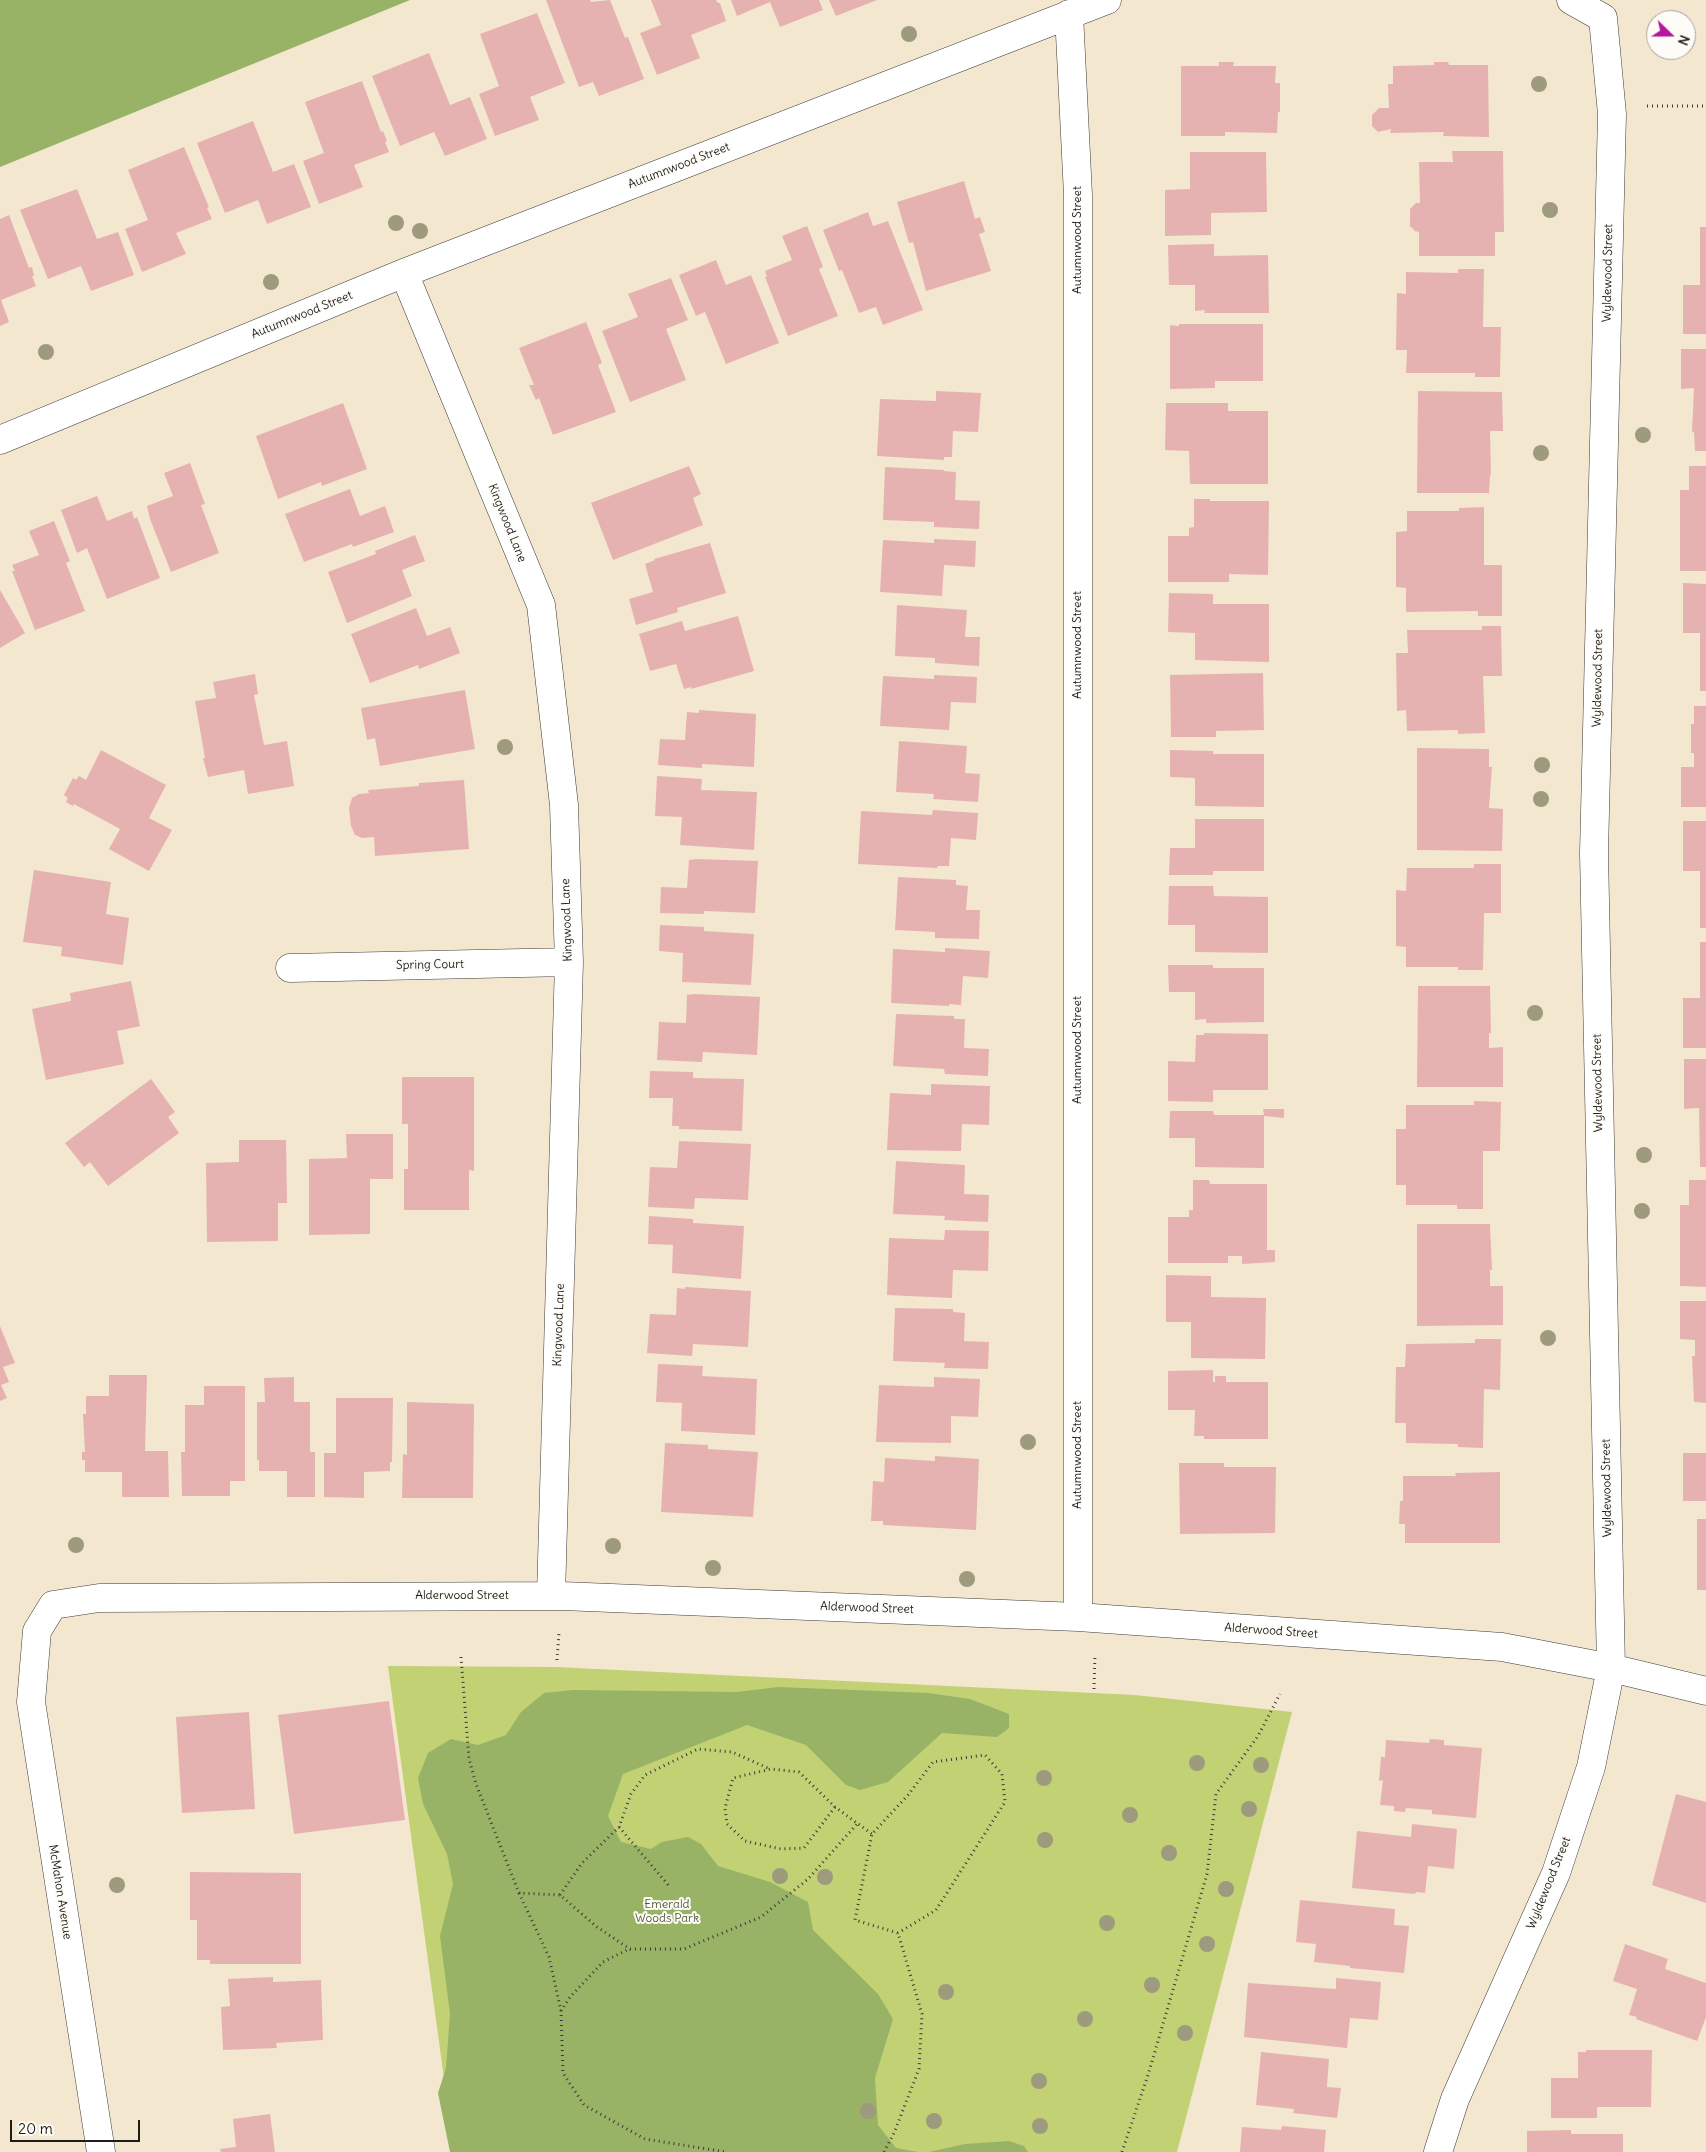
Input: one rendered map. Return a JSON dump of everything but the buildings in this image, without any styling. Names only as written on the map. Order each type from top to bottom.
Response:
[{"type":"street","points":[[1069,14],[1107,0]]},
{"type":"street","name":"Wyldewood Street","points":[[1438,2152],[1455,2099],[1556,1873],[1591,1768],[1611,1668],[1594,853],[1611,106],[1603,18],[1572,0]]},
{"type":"street","name":"Autumnwood Street","points":[[0,440],[404,273],[1069,14],[1078,195],[1078,1617]]},
{"type":"street","name":"Kingwood Lane","points":[[404,273],[541,605],[564,805],[569,962],[551,1596]]},
{"type":"street","name":"Spring Court","points":[[290,968],[569,962]]},
{"type":"street","name":"Alderwood Street","points":[[37,1631],[52,1605],[99,1598],[551,1596],[1078,1617],[1502,1647],[1611,1668],[1706,1691]]},
{"type":"street","name":"McMahon Avenue","points":[[37,1631],[31,1702],[101,2152]]},
{"type":"path","points":[[1611,106],[1706,106]]},
{"type":"path","points":[[461,1657],[469,1759],[476,1784],[519,1893],[549,1957],[561,2011],[563,2073],[584,2105],[645,2139],[726,2152]]},
{"type":"path","points":[[1122,2152],[1148,2075],[1207,1874],[1216,1794],[1258,1736],[1280,1694]]},
{"type":"path","points":[[560,1895],[582,1862],[619,1827],[631,1794],[645,1775],[698,1749],[732,1752],[771,1769],[799,1772],[834,1808],[872,1834]]},
{"type":"path","points":[[985,1755],[1002,1774],[1005,1802],[936,1910],[898,1933],[855,1920],[872,1834],[908,1795],[933,1762],[985,1755]]},
{"type":"path","points":[[771,1769],[733,1778],[725,1808],[727,1824],[745,1841],[781,1849],[804,1848],[834,1808]]},
{"type":"path","points":[[561,2011],[570,1997],[603,1962],[630,1949],[684,1949],[761,1917],[808,1879],[857,1824]]},
{"type":"path","points":[[619,1827],[670,1888]]},
{"type":"path","points":[[519,1893],[560,1895],[597,1928],[630,1949]]},
{"type":"path","points":[[884,2152],[894,2133],[919,2069],[922,2014],[898,1933]]},
{"type":"green space","points":[[0,0],[410,0],[0,167]]},
{"type":"green space","name":"Emerald Woods Park","points":[[388,1666],[555,1667],[1135,1695],[1292,1712],[1177,2152],[454,2152]]},
{"type":"green space","points":[[778,1687],[928,1693],[970,1699],[1009,1714],[1009,1728],[997,1737],[942,1733],[888,1782],[860,1790],[846,1785],[806,1745],[747,1725],[623,1774],[608,1816],[621,1842],[651,1849],[662,1842],[688,1837],[701,1844],[718,1866],[770,1882],[808,1902],[813,1930],[878,1994],[893,2019],[875,2078],[878,2125],[896,2148],[918,2152],[450,2152],[438,2093],[446,2068],[450,2014],[440,1936],[453,1884],[447,1854],[423,1804],[418,1778],[428,1753],[451,1739],[478,1745],[506,1735],[521,1712],[544,1693],[573,1690],[737,1692]]},
{"type":"green space","points":[[1009,2141],[1024,2146],[1028,2152],[929,2152],[965,2144]]}]
